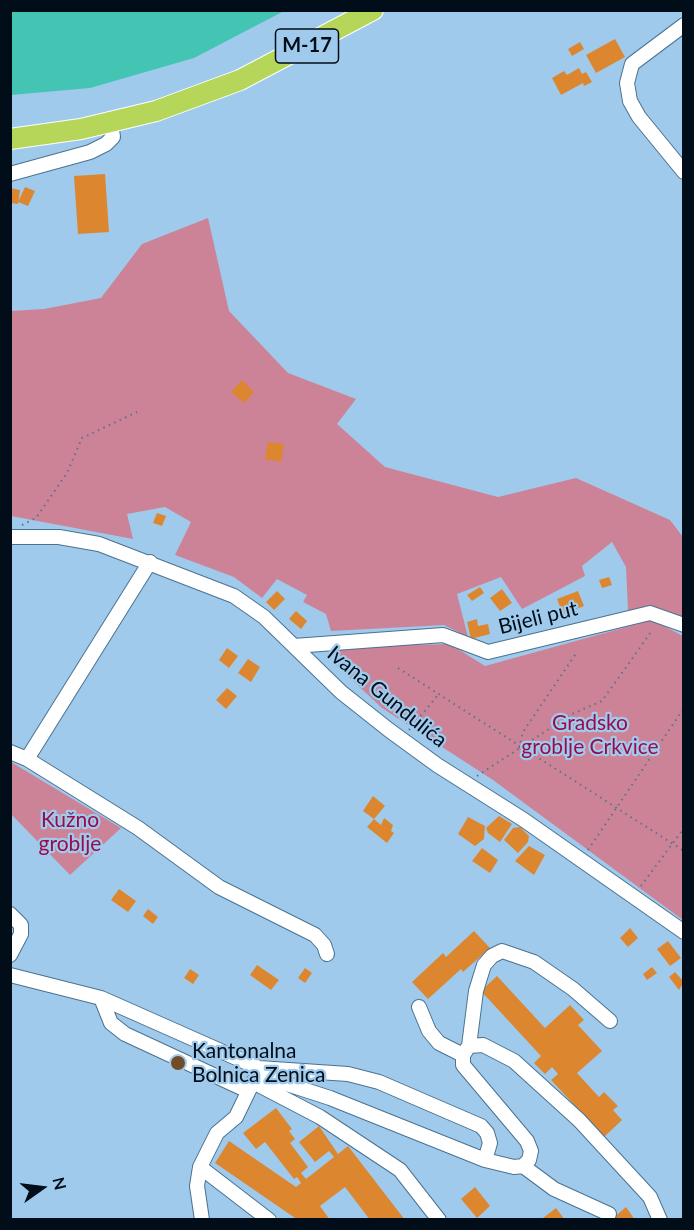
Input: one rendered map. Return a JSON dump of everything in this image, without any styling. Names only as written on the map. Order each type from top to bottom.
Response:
[{"type":"highway","name":"M-17","points":[[10,139],[111,123],[156,111],[240,80],[373,10]]},
{"type":"street","points":[[684,24],[632,64],[627,83],[630,101],[639,117],[684,172]]},
{"type":"street","points":[[10,174],[90,152],[106,144],[113,137],[111,123]]},
{"type":"street","name":"Ivana Gundulića","points":[[15,532],[99,544],[234,596],[264,617],[341,692],[402,739],[684,932]]},
{"type":"street","points":[[27,759],[150,562]]},
{"type":"street","name":"Bijeli put","points":[[294,646],[443,635],[489,652],[650,613],[684,625]]},
{"type":"street","points":[[10,752],[27,759],[138,828],[219,887],[315,935],[324,945],[327,954]]},
{"type":"street","points":[[10,914],[21,925],[21,933],[10,955]]},
{"type":"street","points":[[101,998],[111,1023],[126,1034],[254,1079],[330,1098],[423,1137],[485,1160],[514,1167],[523,1166],[529,1160],[531,1151],[527,1141],[463,1065],[483,965],[492,956],[502,951],[534,962],[573,989],[610,1021]]},
{"type":"street","points":[[10,975],[101,998],[321,1117],[400,1170],[439,1220]]},
{"type":"street","points":[[418,1006],[429,1031],[440,1043],[466,1050],[483,1045],[514,1061],[579,1120],[650,1197],[660,1220]]},
{"type":"street","points":[[254,1079],[348,1074],[379,1082],[481,1126],[487,1133],[490,1143],[485,1160]]},
{"type":"street","points":[[202,1220],[197,1186],[200,1167],[217,1133],[236,1117],[254,1079]]},
{"type":"street","points":[[523,1166],[554,1189],[609,1214]]},
{"type":"street","points":[[200,1167],[268,1220]]},
{"type":"path","points":[[15,532],[36,518],[67,473],[82,438],[136,412]]},
{"type":"path","points":[[466,784],[572,714],[602,701],[651,632]]},
{"type":"path","points":[[519,748],[523,732],[577,652]]},
{"type":"path","points":[[398,668],[519,748],[684,851]]},
{"type":"path","points":[[402,739],[438,695]]},
{"type":"path","points":[[581,861],[684,708]]},
{"type":"path","points":[[633,896],[684,828]]},
{"type":"green space","points":[[208,218],[229,311],[288,373],[356,399],[337,424],[385,467],[498,497],[576,478],[670,520],[683,537],[683,623],[628,610],[626,567],[612,542],[582,566],[585,576],[522,609],[501,577],[457,594],[468,637],[444,625],[331,631],[326,614],[303,602],[307,595],[277,579],[262,598],[234,577],[175,555],[191,522],[165,507],[127,514],[133,539],[11,516],[11,311],[44,309],[101,298],[142,244]]},
{"type":"green space","name":"Gradsko groblje Crkvice","points":[[652,620],[683,636],[683,920],[493,780],[382,708],[333,662],[338,647],[450,644],[485,666]]},
{"type":"green space","name":"Kužno groblje","points":[[11,762],[121,828],[70,875],[11,814]]},
{"type":"shaded area","points":[[11,10],[284,11],[194,58],[90,88],[11,95]]},
{"type":"building","points":[[615,39],[625,57],[596,73],[586,55]]},
{"type":"building","points":[[580,42],[584,49],[572,56],[568,49]]},
{"type":"building","points":[[579,68],[582,74],[586,72],[592,82],[584,86],[583,83],[561,95],[552,78],[564,71],[567,75]]},
{"type":"building","points":[[105,174],[109,232],[78,234],[74,176]]},
{"type":"building","points":[[25,187],[35,191],[28,206],[18,202]]},
{"type":"building","points":[[10,188],[20,190],[18,204],[10,203]]},
{"type":"building","points":[[242,380],[254,392],[244,403],[231,392]]},
{"type":"building","points":[[268,442],[284,444],[281,462],[265,459]]},
{"type":"building","points":[[157,513],[166,516],[162,526],[153,523]]},
{"type":"building","points":[[609,577],[612,585],[602,588],[599,580]]},
{"type":"building","points":[[480,587],[484,593],[472,601],[467,595]]},
{"type":"building","points":[[502,589],[512,603],[500,611],[490,598]]},
{"type":"building","points":[[277,591],[285,599],[274,610],[266,602]]},
{"type":"building","points":[[578,591],[584,606],[563,614],[557,599]]},
{"type":"building","points":[[296,611],[307,621],[301,629],[289,619]]},
{"type":"building","points":[[477,619],[478,626],[488,624],[490,634],[471,639],[467,622]]},
{"type":"building","points":[[227,648],[238,656],[229,668],[219,660]]},
{"type":"building","points":[[248,659],[260,667],[251,682],[238,673]]},
{"type":"building","points":[[227,688],[237,696],[226,709],[216,700]]},
{"type":"building","points":[[373,796],[385,806],[374,819],[363,811]]},
{"type":"building","points":[[499,816],[512,824],[500,842],[488,833],[486,828]]},
{"type":"building","points":[[468,817],[485,826],[484,839],[475,846],[458,834]]},
{"type":"building","points":[[384,818],[393,825],[391,831],[394,833],[387,843],[367,827],[374,819],[381,825]]},
{"type":"building","points":[[520,827],[529,836],[528,842],[518,853],[504,840],[513,828]]},
{"type":"building","points":[[529,846],[545,855],[534,875],[515,861]]},
{"type":"building","points":[[482,848],[498,860],[490,873],[472,861]]},
{"type":"building","points":[[119,889],[136,901],[128,912],[111,900]]},
{"type":"building","points":[[148,909],[158,917],[153,924],[143,916]]},
{"type":"building","points":[[630,928],[638,938],[628,947],[620,938]]},
{"type":"building","points":[[474,931],[490,948],[463,972],[461,969],[428,999],[412,982],[443,953],[446,957]]},
{"type":"building","points":[[668,941],[681,958],[670,966],[657,949]]},
{"type":"building","points":[[257,965],[279,980],[271,990],[250,975]]},
{"type":"building","points":[[652,967],[657,973],[647,980],[643,974]]},
{"type":"building","points":[[305,968],[312,973],[305,983],[298,978]]},
{"type":"building","points":[[190,969],[199,975],[193,984],[184,978]]},
{"type":"building","points":[[675,972],[684,982],[679,990],[669,977]]},
{"type":"building","points":[[497,976],[545,1028],[570,1005],[584,1020],[578,1025],[602,1051],[577,1073],[599,1097],[604,1092],[618,1106],[613,1110],[622,1120],[604,1137],[551,1080],[558,1074],[552,1067],[545,1074],[534,1063],[541,1056],[481,991]]},
{"type":"building","points":[[276,1108],[292,1129],[289,1131],[295,1139],[290,1143],[308,1167],[301,1173],[306,1179],[334,1157],[329,1151],[315,1162],[299,1142],[319,1126],[338,1154],[348,1146],[405,1220],[370,1220],[345,1187],[320,1206],[330,1220],[298,1220],[215,1163],[229,1141],[296,1187],[301,1183],[297,1177],[294,1179],[265,1142],[256,1149],[243,1133]]},
{"type":"building","points":[[475,1187],[490,1206],[477,1218],[461,1199]]},
{"type":"building","points":[[626,1207],[635,1220],[611,1220]]},
{"type":"building","points":[[556,1208],[565,1220],[544,1220],[543,1218]]},
{"type":"place","name":"Kantonalna Bolnica Zenica","points":[[178,1063]]}]
